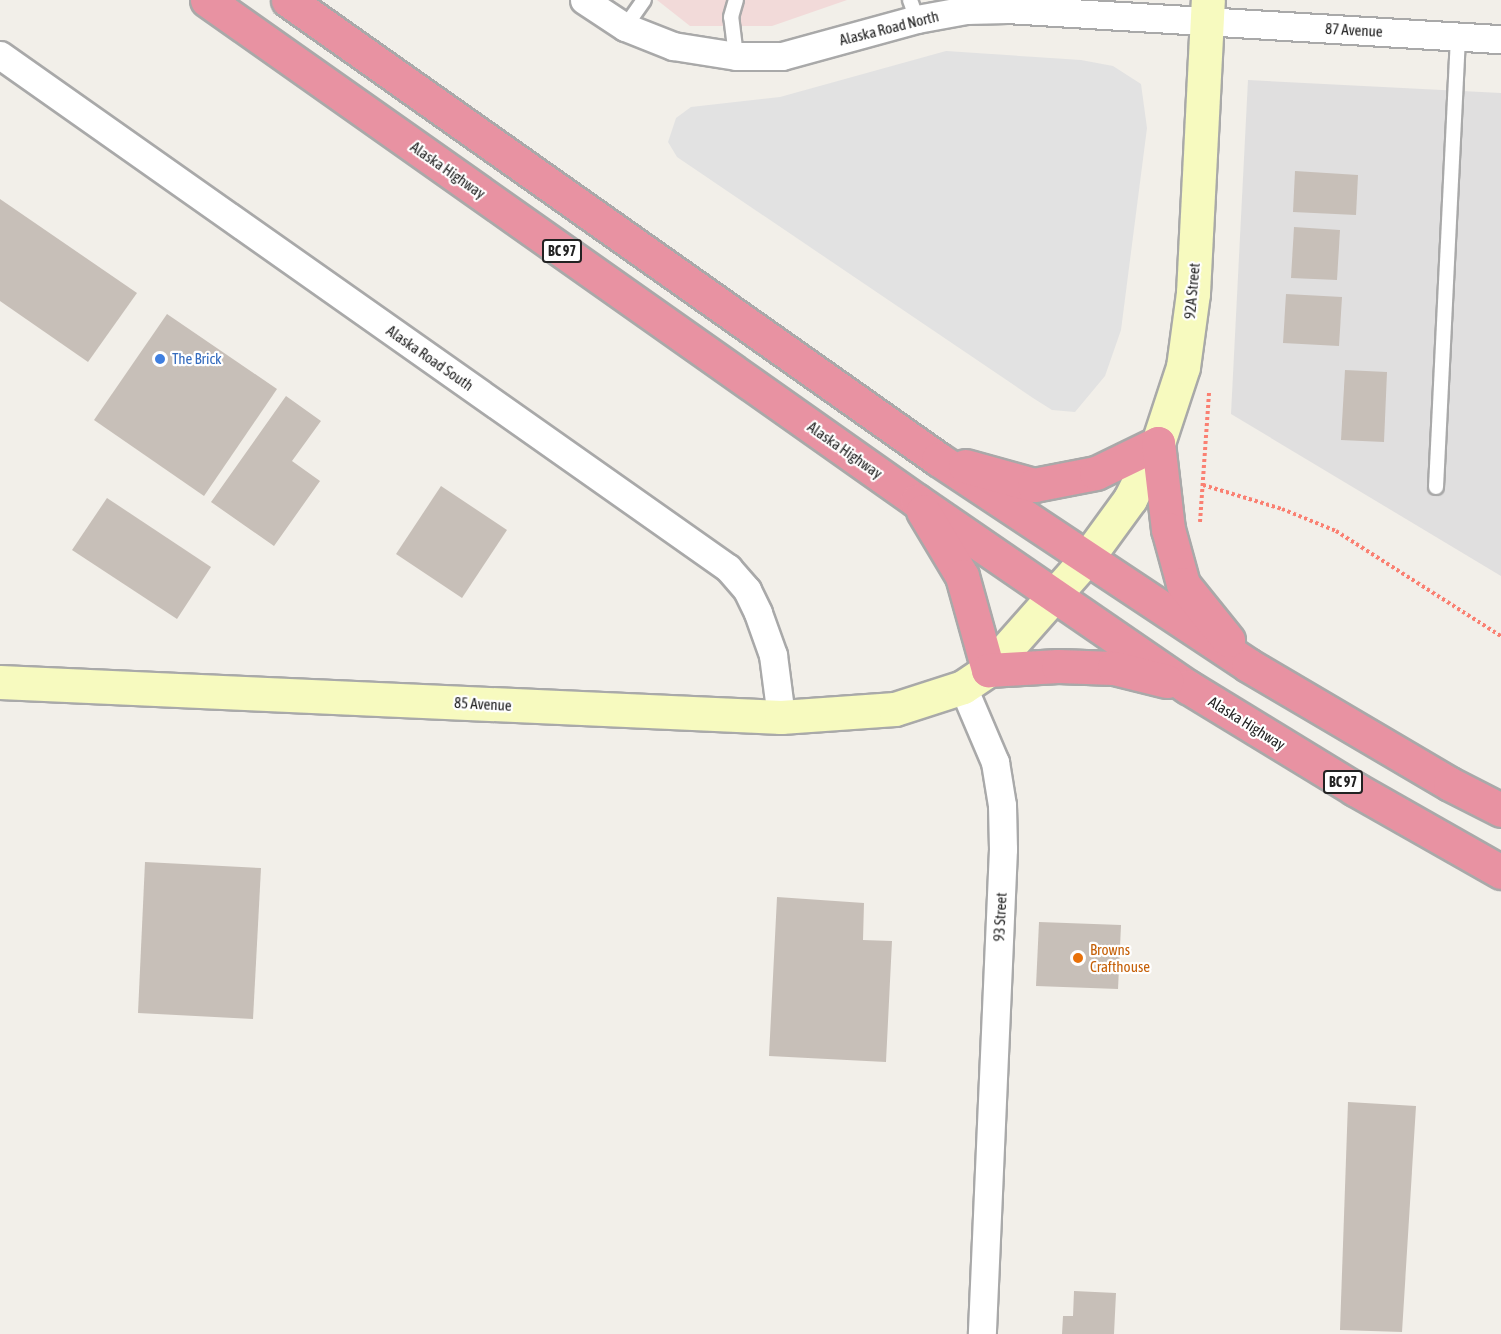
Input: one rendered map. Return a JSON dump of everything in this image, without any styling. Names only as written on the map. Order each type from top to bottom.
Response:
[{"type":"highway","name":"Alaska Highway","points":[[207,0],[917,501],[1188,687],[1355,789],[1501,872]]},
{"type":"highway","points":[[288,0],[938,459],[1248,665],[1450,784],[1501,810]]},
{"type":"highway","points":[[938,459],[1034,485],[1096,473],[1158,443],[1168,529],[1184,584],[1248,665]]},
{"type":"highway","points":[[917,501],[962,576],[976,678],[1058,666],[1114,668],[1188,687]]},
{"type":"street","name":"Alaska Road North","points":[[584,0],[625,27],[673,45],[736,56],[782,56],[914,9],[966,5],[1007,9],[1208,11]]},
{"type":"street","name":"87 Avenue","points":[[1208,11],[1501,39]]},
{"type":"street","name":"92A Street","points":[[1087,558],[1130,499],[1158,443],[1183,367],[1193,293],[1208,11]]},
{"type":"street","name":"Alaska Road South","points":[[0,55],[728,568],[747,590],[758,613],[773,655],[782,717]]},
{"type":"street","points":[[976,678],[1087,558]]},
{"type":"street","name":"85 Avenue","points":[[0,682],[782,717],[895,709],[976,678]]},
{"type":"street","name":"93 Street","points":[[976,678],[1002,805],[1003,861],[982,1334]]},
{"type":"lane","points":[[625,27],[644,0]]},
{"type":"lane","points":[[736,0],[731,17],[736,56]]},
{"type":"lane","points":[[1436,487],[1458,36]]},
{"type":"path","points":[[1203,485],[1282,509],[1336,531],[1501,636]]},
{"type":"shaded area","points":[[657,0],[847,0],[772,26],[690,26]]},
{"type":"shaded area","points":[[946,51],[1081,60],[1113,66],[1141,84],[1147,128],[1121,330],[1105,376],[1075,412],[1052,410],[1033,398],[677,157],[668,142],[676,118],[691,107],[780,97]]},
{"type":"shaded area","points":[[1248,80],[1501,93],[1501,576],[1231,414]]},
{"type":"building","points":[[1295,171],[1358,175],[1356,215],[1293,212]]},
{"type":"building","points":[[0,199],[137,293],[88,362],[0,301]]},
{"type":"building","points":[[1294,227],[1340,230],[1337,280],[1291,278]]},
{"type":"building","points":[[1286,294],[1342,297],[1339,346],[1283,343]]},
{"type":"building","points":[[167,314],[277,389],[204,496],[94,420]]},
{"type":"building","points":[[1345,370],[1387,372],[1384,442],[1341,440]]},
{"type":"building","points":[[286,396],[321,421],[292,461],[320,481],[274,546],[211,502]]},
{"type":"building","points":[[441,486],[507,530],[462,598],[396,554]]},
{"type":"building","points":[[107,498],[211,567],[177,619],[72,550]]},
{"type":"building","points":[[145,862],[261,868],[253,1019],[138,1013]]},
{"type":"building","points":[[777,897],[864,903],[863,940],[892,941],[886,1062],[769,1056]]},
{"type":"building","points":[[1039,922],[1121,925],[1118,989],[1036,986]]},
{"type":"building","points":[[1348,1102],[1416,1106],[1402,1332],[1340,1330]]},
{"type":"building","points":[[1074,1291],[1116,1293],[1114,1334],[1062,1334],[1063,1316],[1073,1316]]},
{"type":"place","name":"The Brick","points":[[160,359]]},
{"type":"place","name":"Browns Crafthouse","points":[[1078,958]]}]
